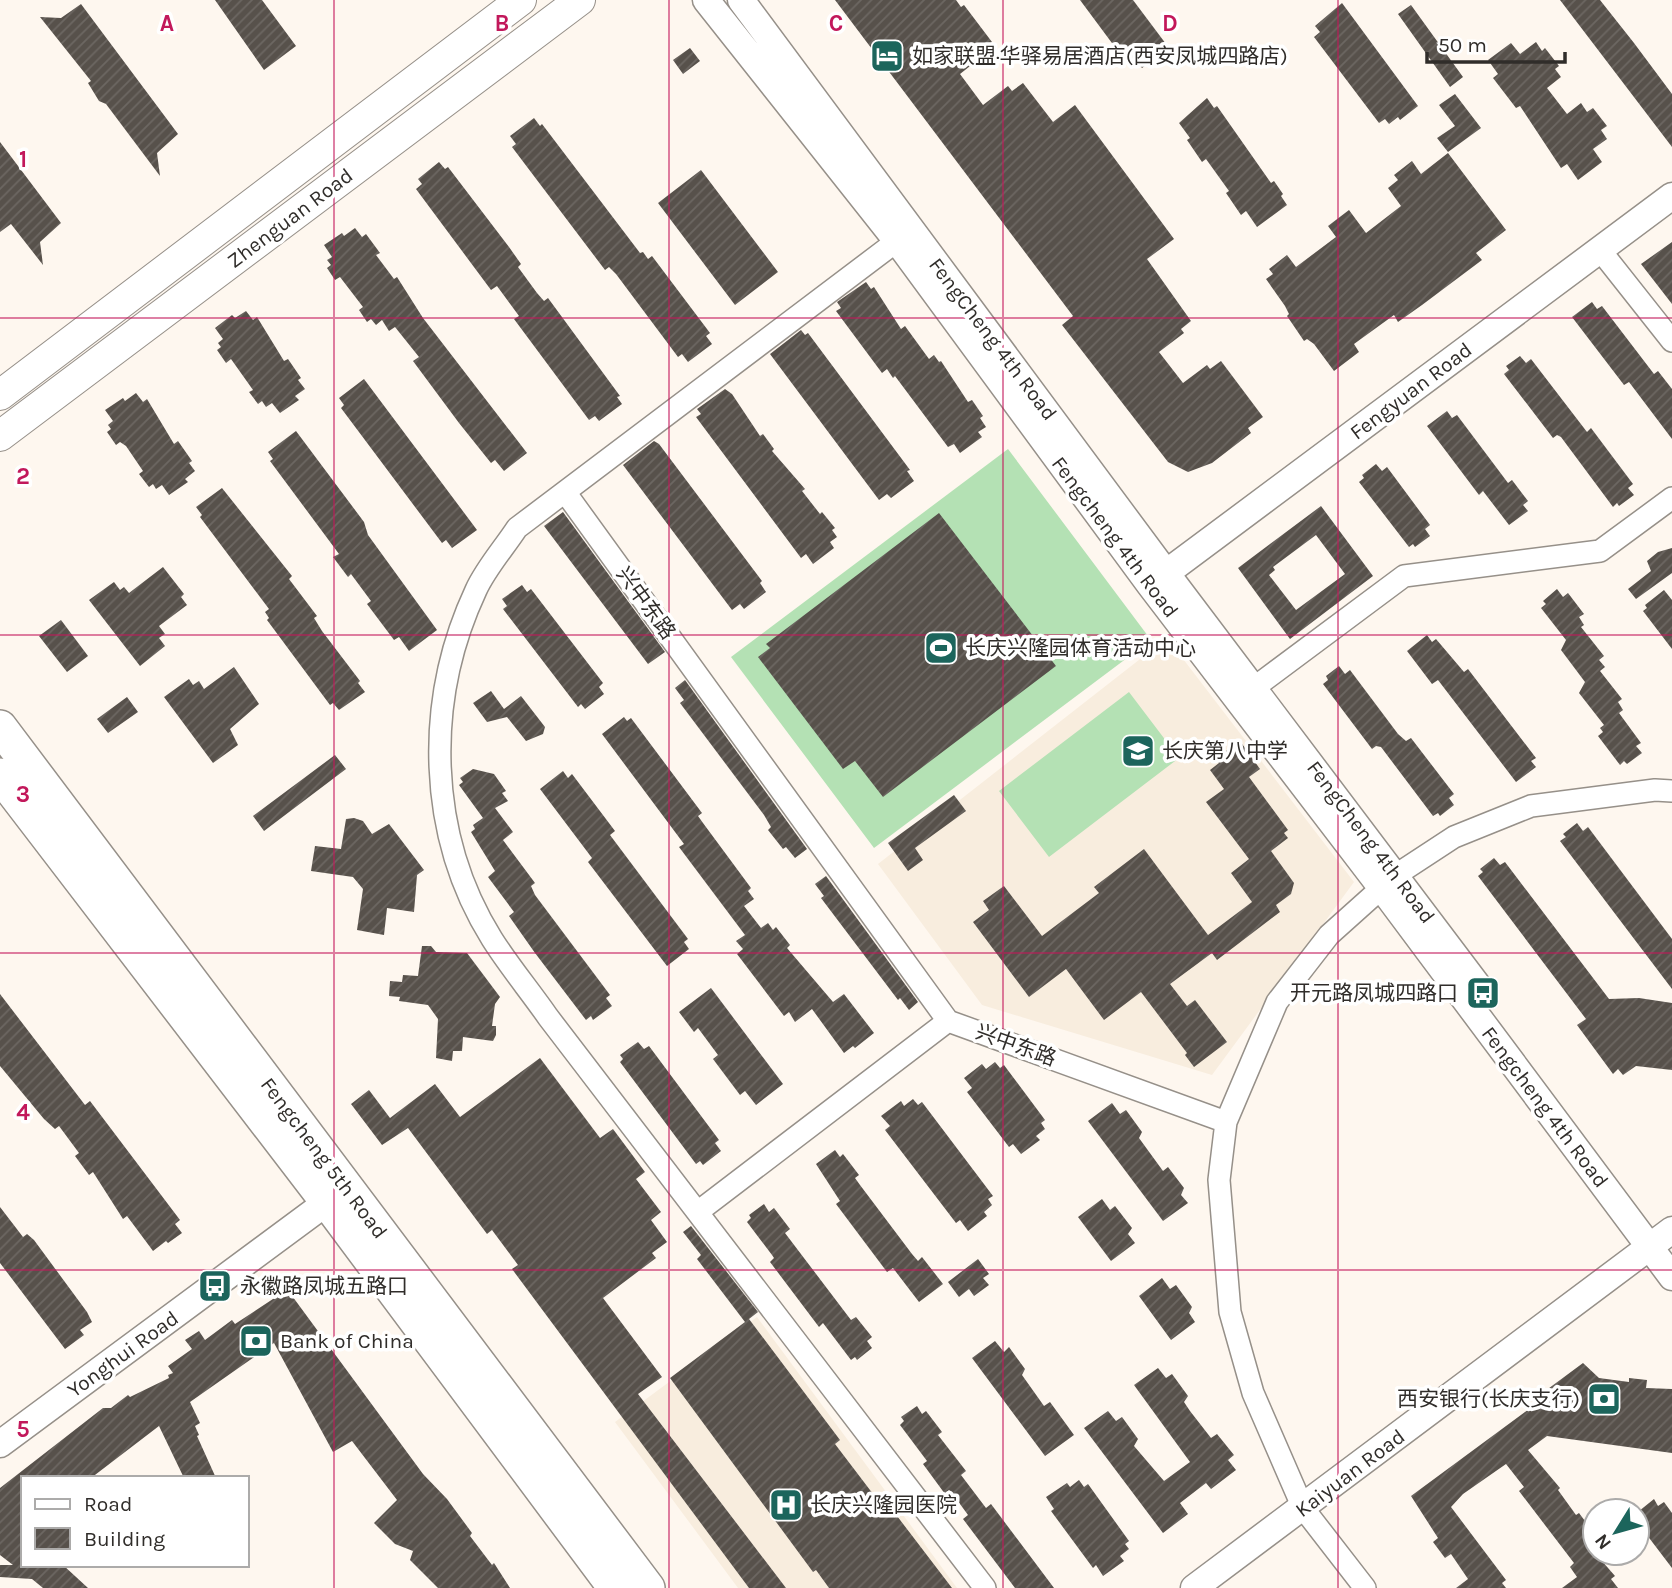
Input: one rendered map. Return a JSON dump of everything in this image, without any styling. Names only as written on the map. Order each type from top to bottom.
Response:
[{"type":"main road","name":"Zhenguan Road","points":[[0,395],[521,0]]},
{"type":"main road","name":"Zhenguan Road","points":[[0,436],[580,0]]},
{"type":"main road","name":"Fengcheng 5th Road","points":[[0,727],[337,1195],[615,1588]]},
{"type":"main road","name":"Fengcheng 5th Road","points":[[0,775],[648,1588]]},
{"type":"street","name":"Fengcheng 4th Road","points":[[706,0],[897,241],[1389,881]]},
{"type":"street","name":"FengCheng 4th Road","points":[[741,0],[1158,579],[1255,687],[1389,881],[1664,1241]]},
{"type":"street","name":"Fengyuan Road","points":[[1158,579],[1672,195]]},
{"type":"street","points":[[897,241],[517,528],[477,589],[457,641],[438,745],[441,801],[458,867],[491,938],[548,1017],[985,1588]]},
{"type":"street","points":[[1600,250],[1672,341]]},
{"type":"street","name":"兴中东路","points":[[565,492],[948,1021],[1226,1122]]},
{"type":"street","points":[[1255,687],[1404,576],[1600,551],[1672,498]]},
{"type":"street","points":[[1365,1588],[1303,1508],[1254,1392],[1230,1312],[1219,1180],[1226,1122],[1277,1002],[1329,935],[1389,881],[1454,837],[1531,806],[1655,790],[1672,791]]},
{"type":"street","points":[[699,1211],[948,1021]]},
{"type":"street","name":"Yonghui Road","points":[[0,1444],[337,1195]]},
{"type":"street","points":[[1664,1241],[1672,1277]]},
{"type":"street","name":"Kaiyuan Road","points":[[1194,1588],[1664,1241]]},
{"type":"shaded area","name":"长庆第八中学","points":[[1167,638],[1354,882],[1212,1075],[982,1005],[878,864]]},
{"type":"shaded area","name":"长庆兴隆园医院","points":[[757,1317],[957,1588],[738,1588],[615,1422]]},
{"type":"green space","name":"长庆兴隆园体育活动中心","points":[[1008,449],[1151,640],[874,848],[731,657]]},
{"type":"green space","points":[[1129,692],[1179,758],[1049,857],[999,791]]},
{"type":"building","points":[[215,0],[262,0],[296,46],[264,70]]},
{"type":"building","points":[[835,0],[956,0],[961,7],[964,5],[992,42],[981,50],[984,55],[960,74],[983,105],[1008,86],[1012,91],[1023,83],[1053,122],[1075,105],[1174,239],[1147,259],[1191,321],[1181,329],[1184,333],[1159,352],[1183,383],[1207,365],[1210,369],[1221,361],[1263,417],[1248,428],[1251,433],[1212,463],[1188,472],[1168,462],[1062,325],[1073,316]]},
{"type":"building","points":[[1080,0],[1133,0],[1169,48],[1142,68],[1136,61],[1129,66]]},
{"type":"building","points":[[1560,0],[1600,0],[1634,43],[1672,94],[1672,147]]},
{"type":"building","points":[[1342,3],[1418,106],[1400,120],[1398,117],[1389,124],[1385,119],[1379,123],[1314,37],[1320,32],[1315,26]]},
{"type":"building","points":[[81,4],[178,134],[157,153],[160,176],[106,104],[99,101],[88,83],[91,81],[40,17],[61,18]]},
{"type":"building","points":[[1411,5],[1463,77],[1450,87],[1398,14]]},
{"type":"building","points":[[1536,42],[1542,51],[1545,48],[1559,66],[1555,69],[1561,77],[1547,88],[1567,114],[1581,103],[1587,112],[1593,108],[1607,126],[1601,130],[1607,139],[1593,149],[1602,162],[1578,180],[1567,164],[1561,168],[1520,106],[1516,108],[1493,78],[1498,74],[1488,60],[1511,43],[1520,54]]},
{"type":"building","points":[[690,48],[700,61],[683,74],[673,60]]},
{"type":"building","points":[[1455,94],[1481,128],[1448,152],[1437,138],[1455,126],[1439,105]]},
{"type":"building","points":[[1207,98],[1214,108],[1217,106],[1271,183],[1274,181],[1283,194],[1281,196],[1287,205],[1257,227],[1246,211],[1241,215],[1226,193],[1229,191],[1206,159],[1202,162],[1179,123]]},
{"type":"building","points":[[534,118],[540,126],[542,124],[640,253],[643,252],[648,259],[652,256],[710,333],[706,336],[712,344],[688,362],[682,354],[678,357],[616,274],[609,267],[605,270],[512,147],[516,144],[510,136]]},
{"type":"building","points":[[0,142],[61,223],[40,242],[43,265],[11,224],[0,232]]},
{"type":"building","points":[[1448,153],[1506,230],[1476,253],[1482,260],[1422,305],[1398,322],[1394,315],[1354,344],[1359,352],[1334,371],[1314,344],[1307,339],[1304,341],[1287,316],[1289,314],[1285,306],[1266,279],[1273,274],[1269,269],[1287,255],[1296,267],[1336,237],[1328,226],[1349,210],[1366,233],[1401,206],[1388,188],[1398,180],[1394,175],[1412,161],[1421,174]]},
{"type":"building","points":[[439,162],[445,169],[448,167],[509,247],[521,264],[518,267],[537,293],[544,301],[548,298],[620,396],[617,397],[622,404],[599,421],[595,416],[589,420],[514,319],[519,316],[497,286],[491,290],[416,189],[422,184],[418,179]]},
{"type":"building","points":[[701,170],[778,272],[735,305],[658,203]]},
{"type":"building","points":[[355,228],[362,237],[366,234],[380,253],[376,255],[394,279],[397,277],[423,318],[527,453],[504,471],[495,460],[491,463],[459,423],[413,361],[419,357],[395,327],[389,331],[382,320],[376,325],[371,319],[367,322],[359,310],[363,307],[340,277],[335,280],[327,268],[331,265],[327,260],[332,257],[324,245]]},
{"type":"building","points":[[1672,242],[1672,304],[1641,264]]},
{"type":"building","points":[[866,282],[871,289],[874,287],[901,329],[905,326],[929,359],[934,355],[941,361],[968,402],[972,400],[983,416],[980,418],[986,427],[978,432],[982,437],[960,453],[954,444],[948,447],[895,376],[893,378],[887,369],[882,373],[836,311],[841,308],[837,302]]},
{"type":"building","points":[[1592,302],[1597,309],[1602,306],[1654,374],[1658,371],[1672,389],[1672,439],[1629,382],[1624,385],[1572,317]]},
{"type":"building","points":[[246,311],[253,320],[257,317],[284,361],[288,359],[301,378],[298,380],[305,389],[295,396],[299,400],[280,413],[272,403],[266,407],[262,401],[258,404],[249,392],[253,390],[231,359],[226,363],[217,350],[221,347],[218,343],[223,339],[215,328],[232,315],[235,318]]},
{"type":"building","points":[[801,330],[805,335],[808,333],[910,470],[907,471],[914,481],[891,498],[887,494],[879,500],[770,354]]},
{"type":"building","points":[[1520,356],[1526,363],[1531,359],[1587,432],[1591,428],[1633,484],[1628,488],[1634,495],[1619,506],[1617,503],[1613,507],[1561,437],[1557,435],[1553,438],[1504,374],[1509,370],[1506,366]]},
{"type":"building","points":[[364,379],[477,530],[452,548],[446,540],[442,543],[341,408],[344,405],[339,398]]},
{"type":"building","points":[[725,389],[732,394],[760,436],[763,434],[774,449],[772,451],[805,489],[802,491],[820,514],[822,512],[835,528],[832,530],[837,537],[830,542],[834,548],[813,564],[806,554],[801,558],[696,417],[701,414],[697,409]]},
{"type":"building","points":[[136,393],[143,402],[147,399],[174,444],[178,441],[192,461],[189,463],[195,471],[185,479],[188,482],[169,495],[162,485],[156,489],[153,484],[149,487],[139,474],[143,471],[126,446],[120,442],[116,445],[107,432],[111,429],[108,425],[113,421],[105,410]]},
{"type":"building","points":[[1447,411],[1452,418],[1457,415],[1508,483],[1512,480],[1528,501],[1523,505],[1528,511],[1509,525],[1483,491],[1479,495],[1427,426]]},
{"type":"building","points":[[296,431],[364,522],[368,535],[437,630],[409,651],[399,637],[394,640],[367,604],[371,601],[351,574],[348,577],[333,557],[339,554],[270,461],[273,459],[268,452]]},
{"type":"building","points":[[654,441],[659,444],[762,581],[760,583],[766,592],[744,609],[740,604],[732,610],[623,465]]},
{"type":"building","points":[[1376,464],[1382,471],[1387,467],[1430,525],[1425,529],[1430,536],[1415,547],[1413,544],[1409,547],[1359,482],[1364,478],[1362,475]]},
{"type":"building","points":[[222,488],[292,576],[289,579],[317,616],[314,618],[322,631],[360,681],[358,683],[365,692],[339,710],[333,703],[330,705],[267,620],[269,618],[265,612],[269,609],[200,517],[202,515],[196,507]]},
{"type":"building","points":[[1321,506],[1373,576],[1290,639],[1238,568]],"holes":[[[1316,535],[1345,574],[1296,610],[1269,575],[1275,570],[1273,567]]]},
{"type":"building","points":[[563,512],[665,652],[648,664],[544,526]]},
{"type":"building","points":[[939,513],[1056,666],[883,797],[855,761],[843,769],[758,657],[770,648],[766,644]]},
{"type":"building","points":[[1672,548],[1672,573],[1636,599],[1628,589],[1651,571],[1647,561],[1658,552]]},
{"type":"building","points":[[163,567],[184,594],[181,597],[187,605],[159,626],[165,634],[159,638],[165,646],[140,666],[89,600],[114,582],[120,590],[124,587],[129,593]]},
{"type":"building","points":[[522,585],[527,592],[531,589],[603,683],[599,687],[604,694],[585,709],[581,704],[578,707],[503,609],[507,606],[502,599]]},
{"type":"building","points":[[1557,589],[1563,597],[1568,593],[1584,614],[1579,617],[1584,625],[1581,627],[1604,656],[1599,660],[1605,667],[1600,671],[1622,699],[1618,702],[1623,710],[1619,713],[1641,743],[1636,746],[1642,753],[1627,764],[1624,761],[1620,765],[1598,736],[1603,732],[1600,728],[1604,725],[1579,693],[1585,682],[1561,650],[1566,640],[1541,608],[1546,604],[1543,601]]},
{"type":"building","points":[[1664,590],[1672,600],[1672,649],[1643,611],[1647,608],[1645,605]]},
{"type":"building","points":[[61,620],[88,656],[67,672],[39,636]]},
{"type":"building","points":[[1427,635],[1432,642],[1436,639],[1464,672],[1468,669],[1536,758],[1531,761],[1536,767],[1516,782],[1438,680],[1432,684],[1407,651]]},
{"type":"building","points":[[1339,666],[1345,674],[1350,670],[1398,734],[1406,741],[1411,738],[1454,794],[1449,798],[1454,805],[1440,816],[1438,813],[1433,816],[1381,747],[1372,749],[1323,684],[1328,680],[1326,676]]},
{"type":"building","points":[[234,667],[259,704],[230,729],[238,745],[213,763],[164,697],[189,679],[193,685],[199,681],[204,689]]},
{"type":"building","points":[[685,680],[807,849],[795,858],[786,847],[783,849],[768,830],[771,827],[764,815],[680,703],[684,700],[675,688]]},
{"type":"building","points":[[491,691],[504,709],[521,696],[545,727],[543,734],[526,741],[507,717],[487,722],[473,703]]},
{"type":"building","points":[[127,697],[138,712],[108,733],[97,719]]},
{"type":"building","points":[[624,717],[627,721],[631,718],[702,813],[698,816],[751,888],[748,891],[754,899],[744,906],[761,928],[768,923],[773,930],[776,927],[790,945],[787,948],[833,1002],[844,994],[874,1033],[855,1048],[853,1046],[844,1053],[812,1009],[795,1022],[789,1012],[784,1016],[737,954],[743,949],[736,941],[745,935],[679,847],[684,844],[602,734]]},
{"type":"building","points":[[1240,741],[1260,769],[1249,777],[1288,830],[1284,833],[1288,838],[1271,851],[1294,883],[1291,894],[1276,905],[1280,912],[1217,960],[1212,953],[1170,984],[1187,1006],[1195,1000],[1227,1042],[1194,1067],[1185,1055],[1187,1053],[1141,992],[1104,1020],[1066,969],[1029,997],[973,922],[989,910],[983,901],[1004,886],[1042,936],[1099,893],[1094,887],[1144,849],[1208,935],[1252,902],[1231,873],[1249,859],[1206,802],[1224,789],[1210,770],[1219,763],[1216,758]]},
{"type":"building","points":[[335,755],[346,769],[264,831],[253,816]]},
{"type":"building","points":[[473,769],[494,774],[506,791],[502,793],[508,801],[495,808],[513,832],[503,840],[535,883],[531,886],[535,895],[610,995],[606,998],[612,1006],[593,1020],[591,1016],[586,1020],[535,953],[509,916],[514,912],[488,877],[495,871],[471,832],[475,829],[473,825],[483,818],[459,785],[463,782],[460,778]]},
{"type":"building","points":[[563,771],[568,778],[572,774],[615,831],[610,835],[688,939],[684,942],[689,949],[667,966],[588,862],[592,858],[540,789]]},
{"type":"building","points":[[954,795],[966,811],[915,848],[923,860],[908,871],[888,843]]},
{"type":"building","points":[[346,819],[363,821],[372,834],[389,824],[424,870],[417,875],[414,912],[387,908],[384,935],[357,930],[363,889],[353,877],[311,871],[315,846],[341,849]]},
{"type":"building","points":[[1577,823],[1583,831],[1588,827],[1672,939],[1672,989],[1560,841],[1566,837],[1563,834]]},
{"type":"building","points":[[1494,858],[1500,865],[1505,862],[1609,999],[1639,998],[1672,1003],[1672,1070],[1636,1066],[1623,1075],[1618,1069],[1613,1074],[1577,1025],[1586,1019],[1478,876],[1483,872],[1480,869]]},
{"type":"building","points":[[826,876],[918,1002],[909,1010],[900,998],[898,1000],[821,898],[824,896],[815,884]]},
{"type":"building","points":[[422,946],[431,946],[436,952],[467,953],[500,997],[495,1004],[492,1026],[496,1026],[496,1035],[493,1041],[463,1037],[462,1051],[453,1051],[452,1061],[436,1058],[438,1019],[428,1005],[399,1001],[400,997],[389,996],[390,981],[402,982],[403,975],[418,976]]},
{"type":"building","points":[[711,988],[783,1084],[756,1105],[745,1091],[740,1095],[713,1059],[718,1055],[698,1028],[694,1032],[679,1012]]},
{"type":"building","points":[[0,994],[85,1105],[90,1101],[180,1220],[175,1224],[182,1233],[153,1251],[127,1216],[123,1219],[93,1172],[89,1175],[75,1156],[79,1153],[59,1126],[55,1129],[44,1119],[0,1066]]},
{"type":"building","points":[[638,1042],[644,1049],[649,1046],[719,1140],[715,1143],[721,1151],[703,1165],[700,1161],[696,1164],[620,1062],[623,1059],[620,1055]]},
{"type":"building","points":[[540,1058],[600,1138],[613,1129],[645,1172],[636,1179],[661,1212],[651,1220],[667,1242],[652,1253],[656,1258],[603,1298],[662,1377],[638,1394],[786,1588],[749,1588],[512,1269],[518,1265],[492,1230],[487,1234],[408,1128],[382,1145],[351,1104],[369,1090],[390,1118],[435,1084],[460,1117]]},
{"type":"building","points":[[995,1062],[1000,1068],[1004,1065],[1045,1120],[1041,1123],[1045,1129],[1036,1136],[1040,1140],[1021,1154],[1013,1144],[1009,1147],[967,1092],[972,1088],[964,1078],[982,1064],[986,1069]]},
{"type":"building","points":[[913,1099],[918,1105],[922,1102],[993,1196],[988,1199],[992,1205],[984,1212],[987,1216],[968,1231],[960,1220],[956,1223],[885,1130],[890,1126],[881,1116],[901,1101],[904,1106]]},
{"type":"building","points":[[1112,1103],[1120,1114],[1126,1110],[1142,1132],[1139,1138],[1163,1171],[1168,1167],[1184,1188],[1181,1195],[1188,1203],[1163,1221],[1088,1121]]},
{"type":"building","points":[[835,1150],[840,1157],[843,1154],[859,1175],[855,1178],[912,1254],[918,1261],[922,1257],[943,1284],[919,1302],[893,1268],[887,1272],[836,1204],[840,1201],[816,1164]]},
{"type":"building","points":[[1102,1199],[1110,1210],[1115,1206],[1132,1228],[1128,1234],[1135,1243],[1111,1261],[1078,1217]]},
{"type":"building","points":[[764,1204],[769,1212],[774,1208],[790,1229],[785,1233],[851,1320],[856,1317],[872,1337],[867,1341],[872,1348],[857,1360],[855,1357],[851,1360],[823,1323],[819,1327],[770,1262],[774,1258],[747,1222],[751,1218],[749,1215]]},
{"type":"building","points":[[0,1207],[23,1237],[27,1234],[34,1240],[92,1322],[80,1330],[84,1335],[65,1349],[0,1263]]},
{"type":"building","name":"长庆兴隆园医院","points":[[691,1226],[758,1312],[749,1319],[840,1440],[835,1444],[889,1515],[894,1512],[952,1588],[829,1588],[816,1570],[813,1572],[670,1378],[745,1322],[697,1259],[701,1255],[683,1232]]},
{"type":"building","points":[[978,1259],[989,1274],[983,1278],[989,1285],[974,1296],[969,1289],[959,1297],[948,1282]]},
{"type":"building","points":[[1162,1278],[1170,1289],[1176,1285],[1192,1307],[1189,1313],[1195,1322],[1171,1340],[1139,1296]]},
{"type":"building","points":[[287,1289],[423,1474],[447,1499],[472,1533],[470,1536],[492,1565],[494,1563],[510,1588],[438,1588],[410,1560],[413,1551],[395,1544],[374,1523],[397,1500],[352,1441],[333,1452],[274,1343],[190,1402],[200,1423],[195,1426],[199,1435],[197,1436],[215,1476],[183,1476],[159,1426],[94,1476],[21,1476],[21,1567],[65,1567],[88,1588],[43,1588],[32,1579],[0,1577],[0,1565],[13,1565],[0,1555],[0,1488],[103,1408],[111,1408],[128,1395],[130,1397],[169,1378],[168,1375],[173,1373],[168,1366],[192,1349],[185,1340],[199,1331],[205,1340],[232,1320],[235,1324],[276,1297],[278,1291]]},
{"type":"building","points":[[995,1341],[1004,1352],[1009,1347],[1025,1369],[1022,1375],[1044,1406],[1050,1402],[1074,1435],[1045,1456],[972,1358]]},
{"type":"building","points":[[1583,1363],[1599,1378],[1629,1382],[1629,1378],[1647,1380],[1646,1388],[1672,1389],[1672,1453],[1547,1436],[1528,1450],[1560,1488],[1558,1490],[1576,1515],[1579,1513],[1581,1516],[1581,1567],[1607,1567],[1615,1576],[1611,1579],[1618,1588],[1562,1588],[1577,1577],[1570,1567],[1574,1563],[1519,1491],[1524,1487],[1506,1464],[1463,1494],[1451,1507],[1506,1580],[1502,1583],[1506,1588],[1456,1588],[1468,1579],[1451,1554],[1445,1558],[1433,1542],[1438,1538],[1411,1496],[1536,1404],[1533,1400]]},
{"type":"building","points":[[1158,1368],[1166,1378],[1172,1374],[1188,1396],[1184,1402],[1190,1411],[1211,1438],[1217,1434],[1234,1455],[1228,1460],[1236,1470],[1211,1489],[1206,1483],[1180,1503],[1188,1514],[1163,1533],[1084,1428],[1108,1411],[1116,1421],[1122,1417],[1138,1439],[1134,1446],[1164,1481],[1190,1462],[1134,1385]]},
{"type":"building","points":[[917,1406],[922,1414],[926,1411],[942,1432],[938,1435],[966,1471],[961,1475],[986,1508],[991,1504],[1054,1588],[1015,1588],[963,1519],[968,1515],[949,1490],[945,1494],[923,1464],[927,1461],[900,1425],[904,1421],[901,1417]]},
{"type":"building","points":[[1079,1480],[1084,1487],[1088,1484],[1129,1541],[1125,1544],[1129,1549],[1120,1556],[1124,1561],[1103,1576],[1096,1565],[1093,1568],[1051,1511],[1054,1509],[1046,1497],[1067,1483],[1070,1487]]},
{"type":"building","points":[[1654,1499],[1658,1506],[1664,1502],[1672,1513],[1672,1568],[1651,1540],[1651,1501]]},
{"type":"place","name":"如家联盟·华驿易居酒店(西安凤城四路店)","points":[[887,56]]},
{"type":"place","name":"长庆兴隆园体育活动中心","points":[[941,648]]},
{"type":"place","name":"长庆第八中学","points":[[1138,751]]},
{"type":"place","name":"开元路凤城四路口","points":[[1483,993]]},
{"type":"place","name":"永徽路凤城五路口","points":[[215,1286]]},
{"type":"place","name":"Bank of China","points":[[256,1341]]},
{"type":"place","name":"西安银行(长庆支行)","points":[[1604,1399]]},
{"type":"place","name":"长庆兴隆园医院","points":[[786,1505]]}]
